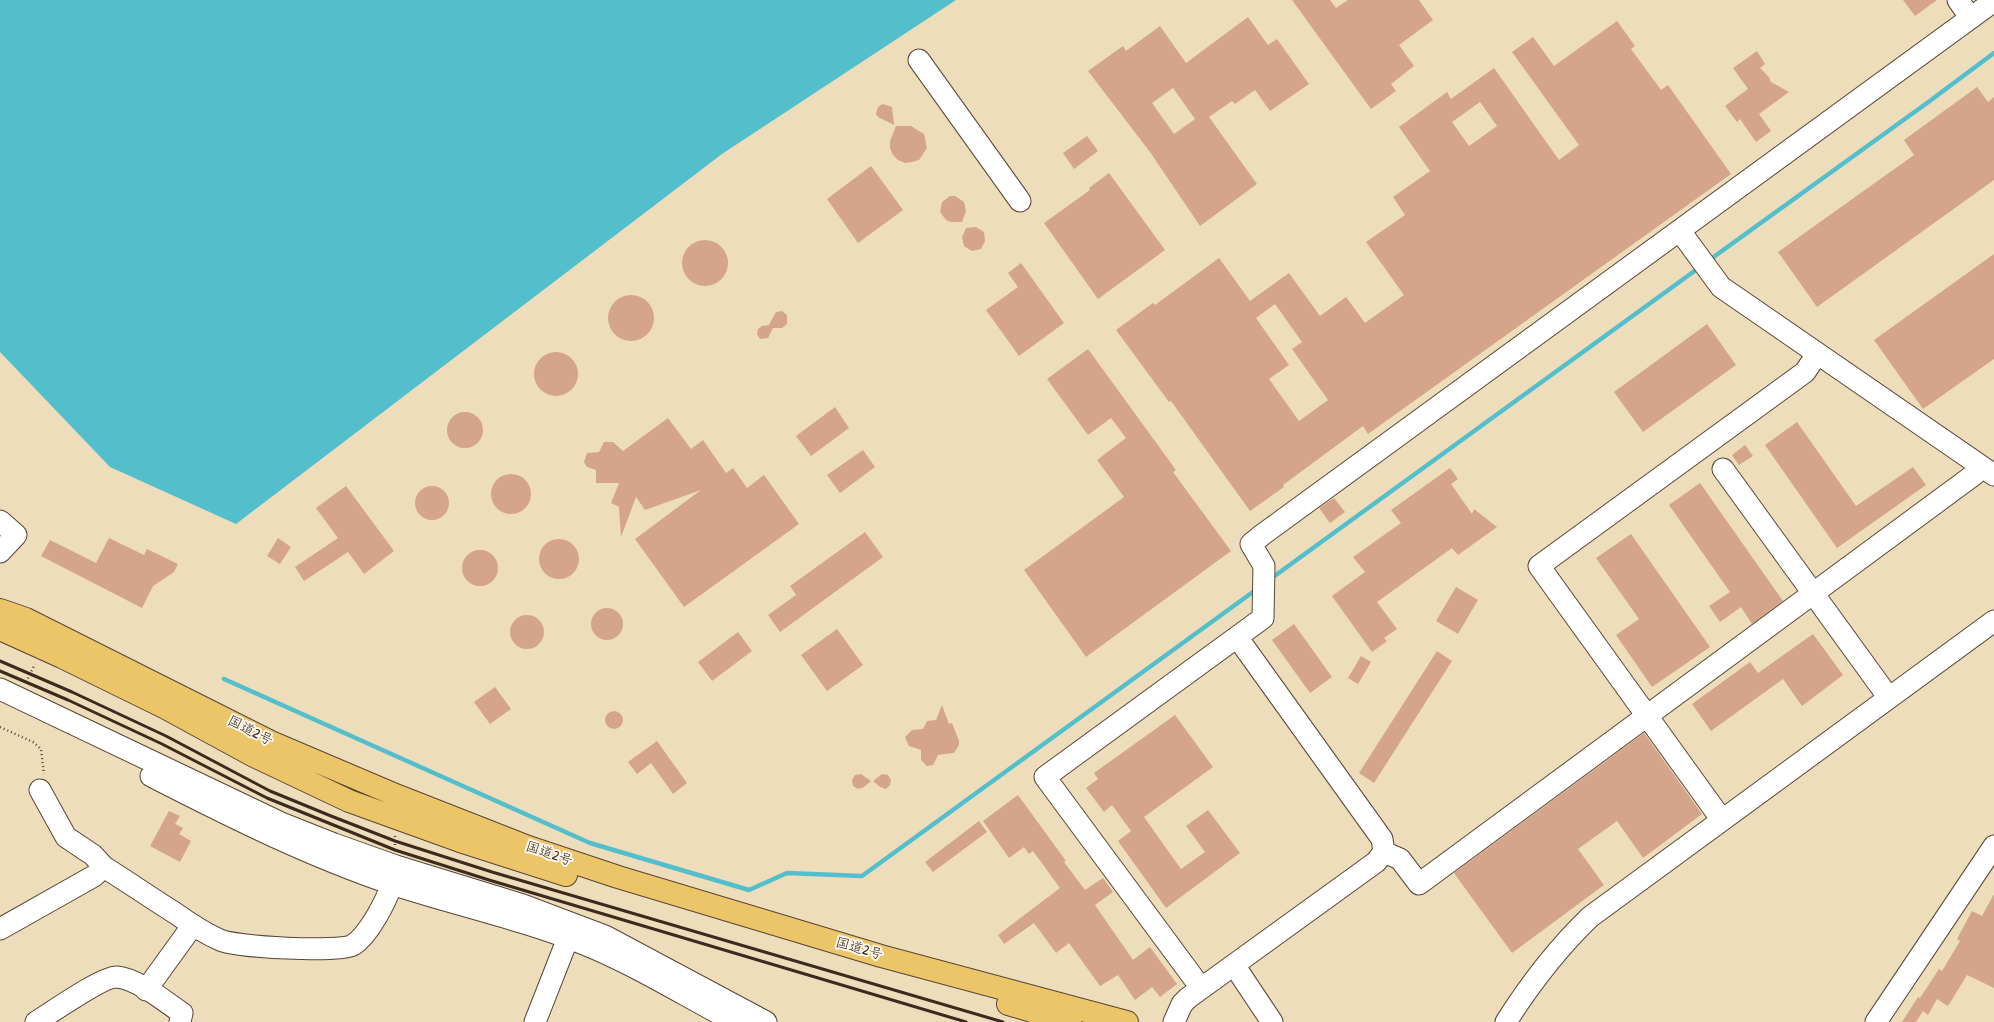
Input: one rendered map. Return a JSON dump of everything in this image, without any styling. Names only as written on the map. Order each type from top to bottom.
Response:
[{"type":"highway","name":"国道2号","points":[[0,610],[26,619],[271,742],[391,794],[528,846],[618,877],[881,956],[1127,1022]]},
{"type":"highway","name":"国道2号","points":[[0,629],[164,708],[254,756],[348,801],[513,859],[1070,1022]]},
{"type":"street","points":[[1958,0],[1970,17]]},
{"type":"street","points":[[1201,988],[1045,777],[1263,618],[1264,566],[1251,544],[1970,17],[1994,1]]},
{"type":"street","points":[[919,60],[1020,200]]},
{"type":"street","points":[[1680,231],[1721,287],[1987,471]]},
{"type":"street","points":[[1722,820],[1539,566],[1805,372],[1817,354]]},
{"type":"street","points":[[1723,469],[1889,698]]},
{"type":"street","points":[[1384,852],[1400,859],[1419,884],[1975,474],[1987,471]]},
{"type":"street","points":[[0,521],[16,535],[0,552]]},
{"type":"street","points":[[1506,1022],[1568,938],[1590,917],[1994,621]]},
{"type":"street","points":[[1174,1022],[1182,1004],[1201,988],[1376,862],[1384,852],[1382,839],[1237,638]]},
{"type":"street","points":[[6,697],[45,722],[232,818],[335,864],[392,884],[568,938],[614,958],[735,1022]]},
{"type":"street","points":[[6,697],[111,743],[281,823],[396,866],[523,905],[605,936],[766,1022]]},
{"type":"street","points":[[40,790],[66,837],[93,854],[104,867],[220,941],[238,944],[326,949],[352,945],[364,934],[388,897],[392,884]]},
{"type":"street","points":[[1876,1022],[1994,846]]},
{"type":"street","points":[[0,928],[94,876],[104,867]]},
{"type":"street","points":[[146,990],[193,925]]},
{"type":"street","points":[[535,1022],[568,938]]},
{"type":"street","points":[[1234,965],[1272,1022]]},
{"type":"street","points":[[36,1022],[100,982],[116,977],[129,980],[182,1013],[180,1022]]},
{"type":"path","points":[[6,697],[42,648]]},
{"type":"path","points":[[0,728],[33,742],[41,749],[44,782],[40,790]]},
{"type":"water","points":[[0,0],[956,0],[722,154],[236,524],[110,467],[0,352]]},
{"type":"building","points":[[1292,0],[1330,0],[1336,8],[1348,0],[1419,0],[1433,20],[1399,45],[1414,66],[1391,84],[1396,91],[1371,109]]},
{"type":"building","points":[[1903,0],[1937,0],[1915,16]]},
{"type":"building","points":[[1248,17],[1268,45],[1277,39],[1309,84],[1270,111],[1255,90],[1235,104],[1232,101],[1209,117],[1257,184],[1200,226],[1150,152],[1088,71],[1123,46],[1126,51],[1160,26],[1186,63]],"holes":[[[1173,88],[1195,119],[1174,134],[1152,103]]]},
{"type":"building","points":[[1617,21],[1635,46],[1631,49],[1661,90],[1668,85],[1731,174],[1368,434],[1363,426],[1283,485],[1284,487],[1250,511],[1171,401],[1169,402],[1116,330],[1153,303],[1155,305],[1219,258],[1250,301],[1289,273],[1320,316],[1346,297],[1365,323],[1404,295],[1366,242],[1405,215],[1393,197],[1430,171],[1399,127],[1447,92],[1451,99],[1494,68],[1559,160],[1579,145],[1512,52],[1533,37],[1554,66]],"holes":[[[1480,102],[1497,126],[1469,146],[1452,122]],[[1275,304],[1302,342],[1292,349],[1328,400],[1299,421],[1269,379],[1289,365],[1256,318]]]},
{"type":"building","points":[[1757,51],[1765,64],[1760,68],[1769,77],[1771,82],[1789,92],[1759,114],[1771,131],[1756,142],[1740,119],[1737,122],[1725,106],[1748,89],[1733,68]]},
{"type":"building","points":[[1977,87],[1988,102],[1994,97],[1994,180],[1817,307],[1778,252],[1914,155],[1904,140]]},
{"type":"building","points":[[883,104],[892,107],[894,125],[878,117],[876,114],[878,107]]},
{"type":"building","points":[[896,126],[911,126],[924,134],[927,148],[919,160],[905,163],[898,160],[893,155],[890,148],[890,141]]},
{"type":"building","points":[[1087,136],[1098,151],[1074,169],[1063,153]]},
{"type":"building","points":[[871,166],[903,210],[858,243],[827,199]]},
{"type":"building","points":[[1109,173],[1165,250],[1098,299],[1044,223],[1090,190],[1089,188]]},
{"type":"building","points":[[950,196],[955,196],[964,202],[966,211],[962,222],[951,222],[946,220],[940,212],[942,202]]},
{"type":"building","points":[[976,227],[984,232],[985,241],[981,249],[972,251],[964,246],[962,237],[966,228]]},
{"type":"building","points":[[710,240],[714,241],[724,250],[727,254],[727,272],[718,282],[710,286],[700,286],[692,282],[683,272],[682,258],[686,250],[696,241]]},
{"type":"building","points":[[1994,254],[1994,359],[1923,409],[1874,340]]},
{"type":"building","points":[[1021,263],[1064,323],[1019,356],[986,310],[1018,287],[1008,273]]},
{"type":"building","points":[[631,295],[644,299],[650,305],[654,318],[650,331],[644,337],[631,341],[618,337],[612,331],[608,318],[612,305],[618,299]]},
{"type":"building","points":[[782,311],[787,315],[787,324],[782,328],[773,328],[768,338],[760,339],[757,334],[758,329],[762,326],[769,325],[776,312]]},
{"type":"building","points":[[1707,324],[1736,365],[1643,432],[1614,392]]},
{"type":"building","points":[[1088,349],[1176,470],[1173,472],[1231,551],[1086,657],[1024,570],[1124,497],[1097,460],[1126,438],[1111,418],[1088,435],[1047,379]]},
{"type":"building","points":[[560,352],[565,353],[572,358],[577,365],[577,383],[572,390],[565,395],[552,396],[547,395],[540,390],[535,383],[534,370],[535,365],[540,358],[547,353]]},
{"type":"building","points":[[835,407],[849,428],[811,456],[796,436]]},
{"type":"building","points":[[469,412],[478,417],[482,423],[482,437],[478,443],[469,448],[461,448],[452,443],[448,437],[447,426],[452,417],[458,413]]},
{"type":"building","points":[[668,418],[691,449],[703,440],[726,473],[733,468],[747,488],[764,475],[799,524],[684,607],[635,539],[701,490],[645,510],[636,497],[621,537],[619,507],[611,503],[619,483],[596,483],[596,470],[587,467],[584,462],[587,453],[599,452],[604,442],[613,442],[623,451]]},
{"type":"building","points":[[1797,422],[1856,506],[1913,467],[1926,485],[1837,548],[1765,445]]},
{"type":"building","points":[[1745,445],[1753,456],[1739,465],[1732,455]]},
{"type":"building","points":[[863,450],[875,467],[840,493],[827,475]]},
{"type":"building","points":[[1450,468],[1458,479],[1451,484],[1472,514],[1474,509],[1497,527],[1458,555],[1452,548],[1377,602],[1397,629],[1384,638],[1387,641],[1372,652],[1332,596],[1365,572],[1353,557],[1401,523],[1391,510]]},
{"type":"building","points":[[507,474],[515,474],[522,477],[528,483],[531,494],[528,505],[522,511],[515,514],[507,514],[500,511],[494,505],[491,498],[491,490],[494,483],[500,477]]},
{"type":"building","points":[[1700,483],[1783,601],[1752,624],[1741,607],[1720,622],[1709,606],[1730,592],[1669,505]]},
{"type":"building","points":[[346,486],[394,551],[364,574],[348,552],[304,581],[295,567],[338,538],[316,508]]},
{"type":"building","points":[[429,486],[435,486],[439,487],[446,493],[449,503],[448,510],[442,517],[435,520],[429,520],[425,519],[418,513],[415,506],[415,500],[416,496],[422,489]]},
{"type":"building","points":[[1334,498],[1345,512],[1330,523],[1319,508]]},
{"type":"building","points":[[865,532],[883,557],[780,632],[768,615],[796,595],[790,586]]},
{"type":"building","points":[[1631,534],[1710,647],[1652,687],[1616,635],[1639,619],[1596,558]]},
{"type":"building","points":[[109,538],[144,555],[147,549],[178,564],[174,572],[153,586],[142,608],[41,556],[50,540],[96,563]]},
{"type":"building","points":[[278,538],[291,547],[280,564],[267,556]]},
{"type":"building","points":[[555,539],[563,539],[570,542],[576,548],[579,559],[576,570],[570,576],[563,579],[555,579],[548,576],[542,570],[539,563],[539,555],[542,548],[548,542]]},
{"type":"building","points":[[480,550],[490,553],[495,558],[498,568],[495,578],[490,583],[480,586],[470,583],[465,578],[462,568],[465,558],[470,553]]},
{"type":"building","points":[[1456,587],[1478,600],[1458,634],[1436,621]]},
{"type":"building","points":[[604,608],[610,608],[619,612],[623,624],[619,636],[610,640],[604,640],[595,636],[591,627],[591,621],[595,612]]},
{"type":"building","points":[[527,615],[533,616],[539,620],[543,626],[543,638],[539,644],[533,648],[527,649],[521,648],[515,644],[511,638],[510,632],[511,626],[515,620],[521,616]]},
{"type":"building","points":[[1294,624],[1332,677],[1310,693],[1272,640]]},
{"type":"building","points":[[837,629],[863,665],[827,691],[801,655]]},
{"type":"building","points":[[738,632],[752,651],[712,681],[698,662]]},
{"type":"building","points":[[1813,634],[1843,675],[1802,706],[1783,679],[1711,731],[1692,704],[1750,662],[1758,673]]},
{"type":"building","points":[[1437,651],[1452,661],[1374,783],[1359,773]]},
{"type":"building","points":[[1361,656],[1371,662],[1358,684],[1348,678]]},
{"type":"building","points":[[495,687],[511,709],[490,724],[474,702]]},
{"type":"building","points":[[942,705],[949,724],[952,723],[959,741],[959,745],[954,753],[938,755],[933,765],[927,766],[921,760],[921,750],[909,746],[905,737],[912,730],[923,729],[927,721],[936,720]]},
{"type":"building","points":[[614,711],[620,714],[623,720],[620,726],[614,729],[608,726],[605,720],[608,714]]},
{"type":"building","points":[[1175,715],[1213,767],[1144,817],[1181,869],[1205,852],[1186,826],[1208,810],[1240,853],[1166,908],[1118,841],[1131,831],[1112,805],[1104,812],[1086,788],[1098,779],[1094,773]]},
{"type":"building","points":[[1644,733],[1702,814],[1643,858],[1617,821],[1578,849],[1604,885],[1512,953],[1454,873]]},
{"type":"building","points":[[657,741],[687,783],[673,794],[651,763],[637,774],[628,762]]},
{"type":"building","points":[[861,774],[871,781],[864,787],[858,789],[853,786],[852,780],[855,775]]},
{"type":"building","points":[[882,774],[888,775],[891,780],[890,785],[886,789],[880,787],[873,781]]},
{"type":"building","points":[[1018,795],[1085,890],[1103,878],[1113,892],[1095,905],[1133,960],[1150,947],[1177,984],[1160,997],[1152,987],[1135,1000],[1118,975],[1100,986],[1069,943],[1056,953],[1034,923],[1004,944],[998,935],[1060,888],[1033,851],[1029,854],[1024,847],[1009,858],[983,821]]},
{"type":"building","points":[[169,811],[180,816],[175,824],[183,828],[179,834],[191,841],[180,862],[150,846]]},
{"type":"building","points":[[979,821],[987,832],[933,872],[925,862]]},
{"type":"building","points":[[1994,894],[1994,988],[1967,975],[1948,1006],[1937,999],[1928,1015],[1923,1011],[1916,1022],[1902,1022],[1939,969],[1942,971],[1960,941],[1957,939],[1972,911],[1982,916]]},
{"type":"waterway","points":[[1708,261],[1994,53]]},
{"type":"waterway","points":[[1269,580],[1700,267]]},
{"type":"waterway","points":[[224,679],[590,843],[749,890],[787,873],[862,876],[1257,589]]},
{"type":"railway","points":[[0,661],[72,692],[166,736],[270,791],[395,841],[492,872],[1003,1022]]},
{"type":"railway","points":[[0,671],[68,700],[162,744],[267,798],[395,850],[489,880],[966,1022]]}]
